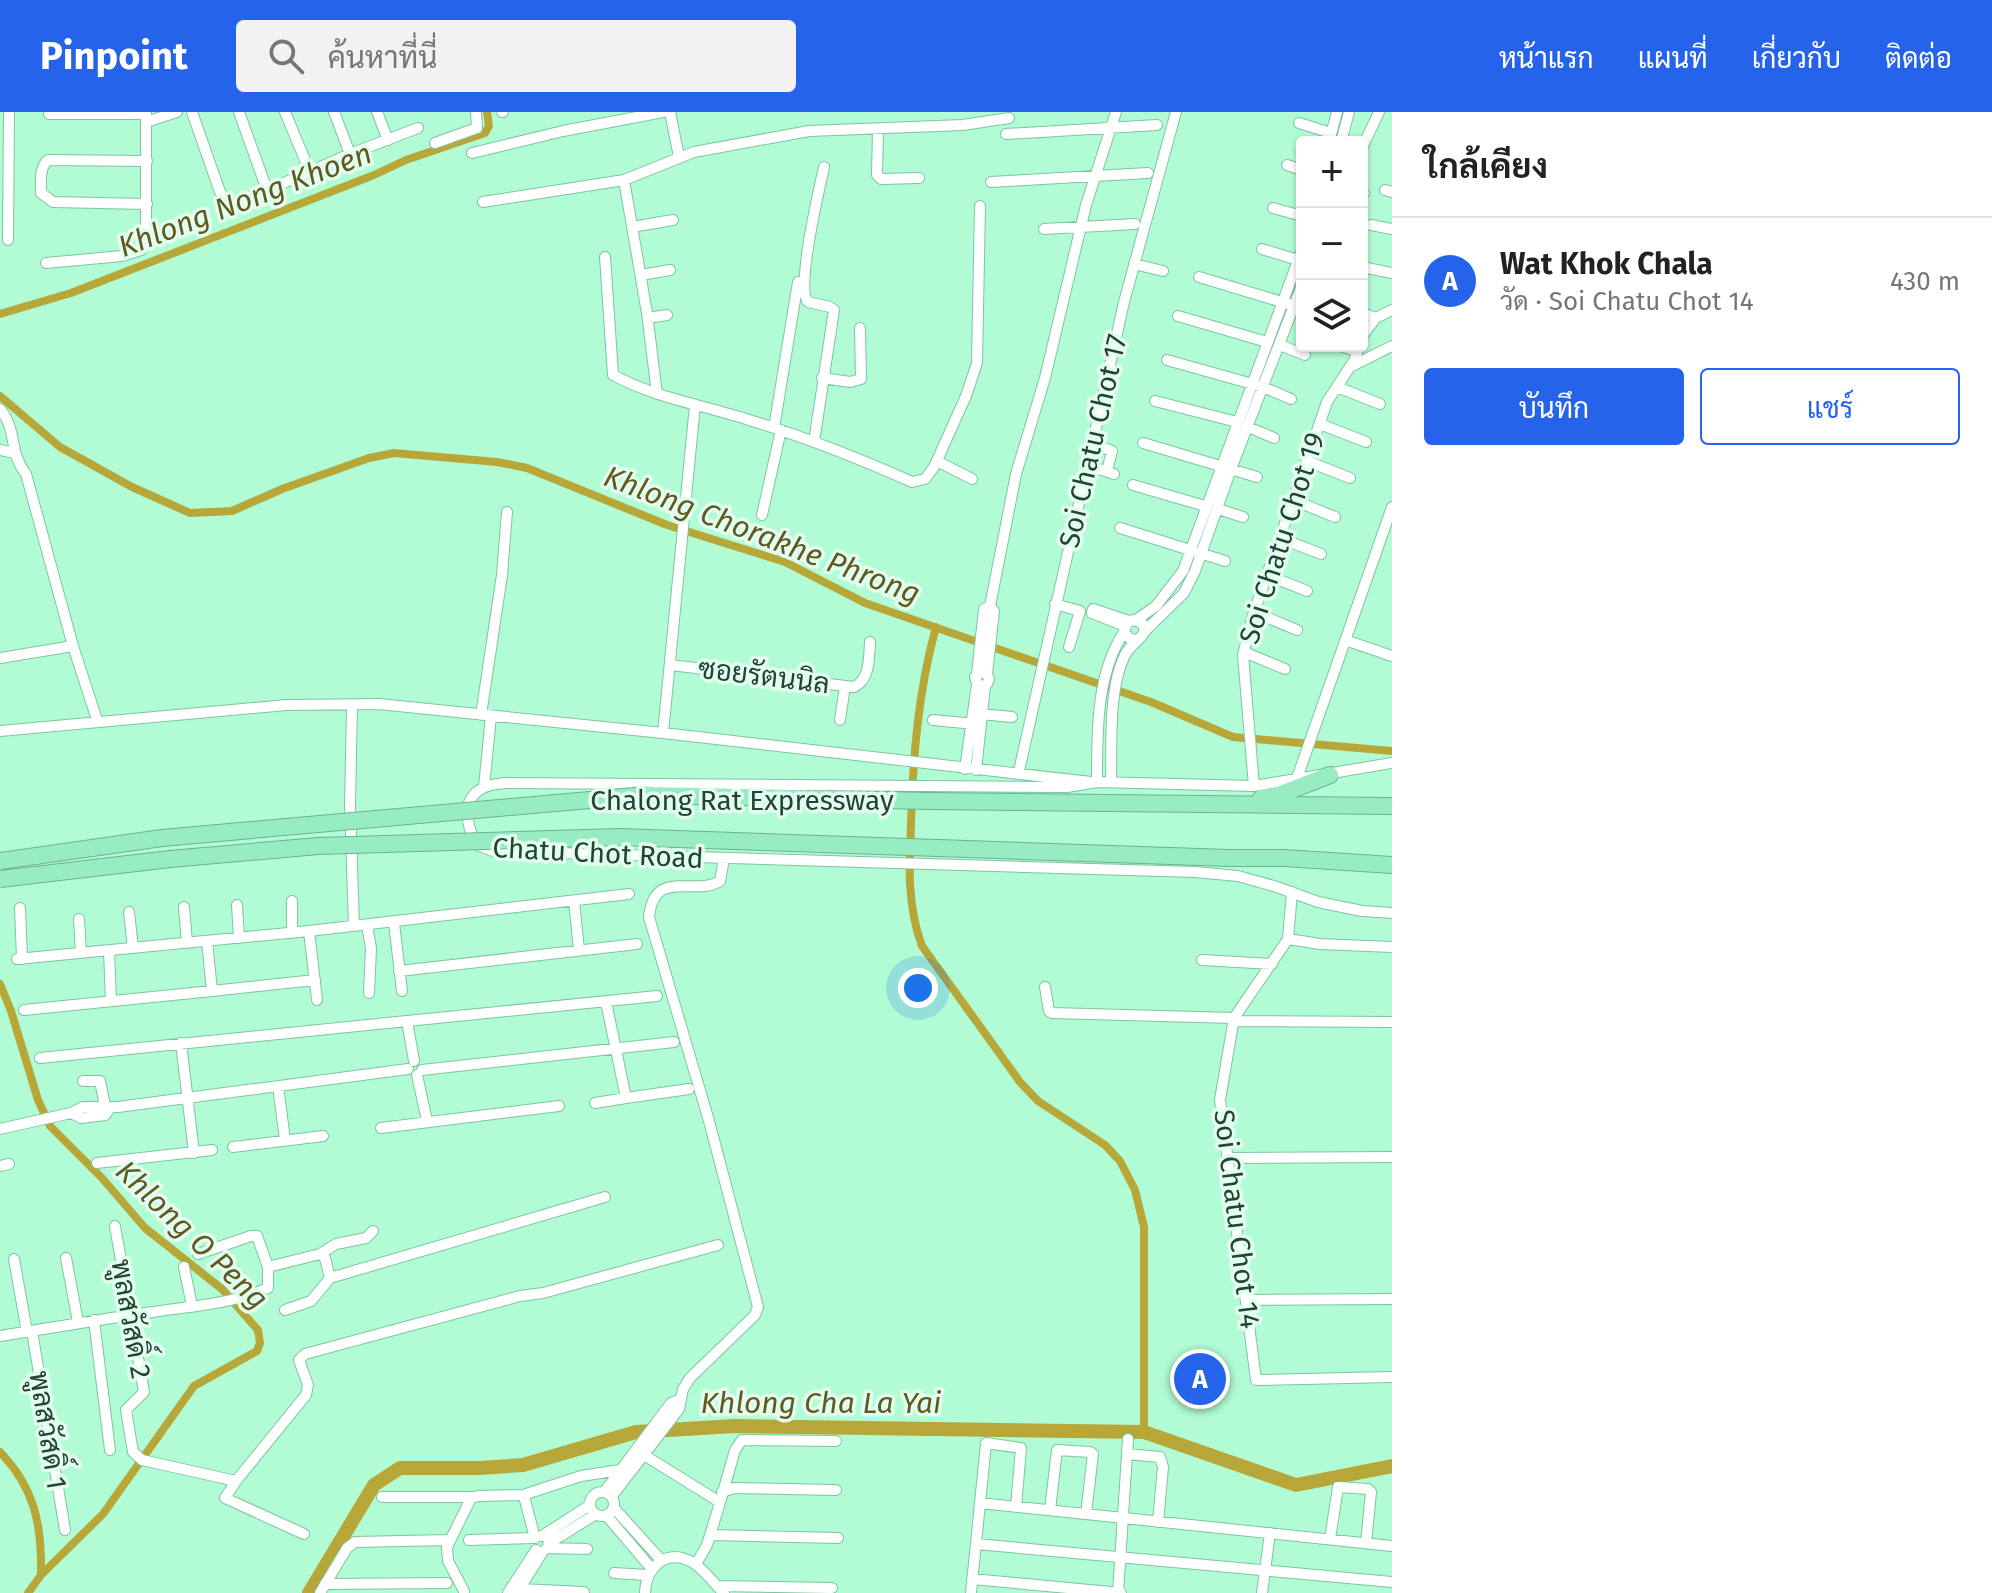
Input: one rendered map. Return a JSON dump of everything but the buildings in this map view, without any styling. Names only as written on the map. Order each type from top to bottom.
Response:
[{"type":"highway","points":[[1232,804],[1281,794],[1330,775]]},
{"type":"highway","name":"Chalong Rat Expressway","points":[[0,861],[162,838],[620,796],[816,798],[927,792],[1232,804],[1392,806]]},
{"type":"highway","name":"Chalong Rat Expressway","points":[[0,879],[318,846],[619,837],[1284,858],[1392,865]]},
{"type":"street","points":[[8,240],[9,112]]},
{"type":"street","points":[[49,114],[146,116],[177,112]]},
{"type":"street","points":[[192,112],[223,198],[235,204],[418,128]]},
{"type":"street","points":[[239,112],[267,190]]},
{"type":"street","points":[[285,112],[310,172]]},
{"type":"street","points":[[334,112],[350,154]]},
{"type":"street","points":[[377,112],[388,140]]},
{"type":"street","points":[[435,143],[477,128],[476,112]]},
{"type":"street","points":[[472,153],[625,116],[663,112]]},
{"type":"street","points":[[670,112],[679,157]]},
{"type":"street","points":[[970,770],[987,626],[994,611],[990,606],[1016,474],[1045,378],[1095,175],[1116,112]]},
{"type":"street","name":"Soi Chatu Chot 17","points":[[1019,771],[1134,264],[1176,112]]},
{"type":"street","points":[[1330,136],[1337,112]]},
{"type":"street","points":[[1343,136],[1349,112]]},
{"type":"street","points":[[1368,136],[1379,112]]},
{"type":"street","points":[[46,263],[122,256],[141,250],[146,240],[146,116]]},
{"type":"street","points":[[483,202],[624,180],[694,152],[809,131],[878,129],[979,117],[1009,118]]},
{"type":"street","points":[[1299,123],[1328,136]]},
{"type":"street","points":[[1006,134],[1157,125]]},
{"type":"street","points":[[878,129],[877,175],[881,179],[919,178]]},
{"type":"street","points":[[147,161],[48,160],[43,167],[41,183],[41,193],[53,202],[147,204]]},
{"type":"street","points":[[1287,165],[1296,168]]},
{"type":"street","points":[[814,442],[834,310],[808,302],[803,294],[824,167]]},
{"type":"street","points":[[991,182],[1148,173]]},
{"type":"street","points":[[624,180],[648,318],[657,394]]},
{"type":"street","points":[[605,257],[613,375],[657,394],[857,456],[912,482],[925,479],[937,461],[977,363],[980,206]]},
{"type":"street","points":[[1273,208],[1296,214]]},
{"type":"street","points":[[632,227],[673,220]]},
{"type":"street","points":[[1044,229],[1135,224]]},
{"type":"street","points":[[1371,225],[1392,229]]},
{"type":"street","points":[[1262,249],[1296,254]]},
{"type":"street","points":[[1134,264],[1163,271]]},
{"type":"street","points":[[1242,425],[1250,384],[1296,266]]},
{"type":"street","points":[[1368,268],[1392,273]]},
{"type":"street","points":[[641,275],[670,270]]},
{"type":"street","points":[[1199,277],[1296,306]]},
{"type":"street","points":[[762,515],[778,429],[798,282]]},
{"type":"street","points":[[1368,328],[1376,318],[1392,310]]},
{"type":"street","points":[[1095,782],[1105,677],[1117,643],[1128,625],[1156,606],[1183,571],[1205,506],[1226,468],[1242,425],[1263,387],[1296,311]]},
{"type":"street","points":[[648,318],[667,315]]},
{"type":"street","points":[[1368,315],[1376,318]]},
{"type":"street","points":[[1178,316],[1267,342]]},
{"type":"street","points":[[822,378],[850,382],[861,379],[860,328]]},
{"type":"street","points":[[1280,345],[1305,355]]},
{"type":"street","points":[[1350,366],[1392,346]]},
{"type":"street","name":"Soi Chatu Chot 19","points":[[1254,786],[1244,652],[1254,612],[1327,402],[1357,352]]},
{"type":"street","points":[[1167,360],[1263,387],[1291,399]]},
{"type":"street","points":[[1337,387],[1380,404]]},
{"type":"street","points":[[1155,401],[1242,425],[1274,438]]},
{"type":"street","points":[[663,733],[695,405]]},
{"type":"street","points":[[0,409],[10,423],[15,460],[26,474],[73,646],[97,720]]},
{"type":"street","points":[[1320,424],[1366,442]]},
{"type":"street","points":[[1143,443],[1257,477]]},
{"type":"street","points":[[1087,465],[1111,472],[1112,451],[1093,444]]},
{"type":"street","points":[[0,450],[14,453]]},
{"type":"street","points":[[937,461],[972,479]]},
{"type":"street","points":[[1307,461],[1350,478]]},
{"type":"street","points":[[1111,782],[1117,681],[1125,654],[1184,593],[1218,509],[1226,468]]},
{"type":"street","points":[[1133,485],[1205,506]]},
{"type":"street","points":[[1293,500],[1335,517]]},
{"type":"street","points":[[1297,778],[1392,507]]},
{"type":"street","points":[[1218,509],[1243,517]]},
{"type":"street","points":[[507,512],[486,715],[484,787],[505,783],[894,794]]},
{"type":"street","points":[[1120,528],[1225,561]]},
{"type":"street","points":[[1280,538],[1321,554]]},
{"type":"street","points":[[1267,575],[1307,591]]},
{"type":"street","points":[[1055,604],[1080,611],[1069,647]]},
{"type":"street","points":[[1254,612],[1297,630]]},
{"type":"street","points":[[1128,625],[1144,625],[1145,631]]},
{"type":"street","points":[[1128,625],[1127,637],[1136,640]]},
{"type":"street","points":[[1345,640],[1392,656]]},
{"type":"street","name":"ซอยรัตนนิล","points":[[671,665],[854,687],[861,683],[867,669],[870,642]]},
{"type":"street","points":[[0,658],[73,646]]},
{"type":"street","points":[[1244,652],[1285,669]]},
{"type":"street","points":[[840,720],[845,686]]},
{"type":"street","points":[[0,731],[286,705],[379,704],[663,733],[970,770],[1019,771],[1095,782],[1254,786],[1392,763]]},
{"type":"street","points":[[352,705],[350,806],[354,926]]},
{"type":"street","points":[[933,720],[978,721],[1012,717]]},
{"type":"street","points":[[929,764],[927,792],[1067,787],[1095,782]]},
{"type":"street","name":"Chatu Chot Road","points":[[484,787],[471,799],[466,815],[468,828],[477,845],[493,851],[1195,872],[1238,876],[1318,902],[1392,913]]},
{"type":"street","points":[[603,1503],[620,1470],[648,1441],[676,1404],[690,1378],[755,1315],[758,1307],[709,1121],[649,917],[656,897],[669,888],[680,885],[708,886],[720,881],[724,859]]},
{"type":"street","name":"Soi Chatu Chot 14","points":[[1292,892],[1288,939],[1234,1020],[1220,1100],[1256,1380],[1392,1377]]},
{"type":"street","points":[[20,908],[20,959],[394,923],[629,894]]},
{"type":"street","points":[[292,901],[292,933]]},
{"type":"street","points":[[574,901],[579,950]]},
{"type":"street","points":[[237,905],[239,938]]},
{"type":"street","points":[[184,907],[187,943]]},
{"type":"street","points":[[129,912],[133,948]]},
{"type":"street","points":[[79,919],[81,953]]},
{"type":"street","points":[[394,923],[402,991]]},
{"type":"street","points":[[367,925],[371,948],[369,993]]},
{"type":"street","points":[[309,931],[317,1000]]},
{"type":"street","points":[[1288,939],[1320,944],[1392,947]]},
{"type":"street","points":[[207,941],[212,991]]},
{"type":"street","points":[[399,971],[637,944]]},
{"type":"street","points":[[109,951],[111,1001]]},
{"type":"street","points":[[1202,960],[1272,964]]},
{"type":"street","points":[[24,1010],[315,980]]},
{"type":"street","points":[[1045,987],[1052,1013],[1392,1022]]},
{"type":"street","points":[[40,1058],[657,996]]},
{"type":"street","points":[[606,1002],[626,1098]]},
{"type":"street","points":[[407,1021],[427,1121]]},
{"type":"street","points":[[0,1129],[69,1114],[83,1107],[108,1107],[415,1069],[674,1042]]},
{"type":"street","points":[[181,1043],[194,1153]]},
{"type":"street","points":[[83,1081],[100,1081],[108,1107]]},
{"type":"street","points":[[278,1086],[285,1140]]},
{"type":"street","points":[[595,1103],[689,1089]]},
{"type":"street","points":[[381,1128],[559,1106]]},
{"type":"street","points":[[233,1147],[323,1136]]},
{"type":"street","points":[[97,1163],[212,1150]]},
{"type":"street","points":[[1228,1158],[1392,1157]]},
{"type":"street","points":[[285,1310],[311,1301],[330,1278],[605,1197]]},
{"type":"street","name":"พูลสวัสดิ์ 2","points":[[115,1226],[144,1392],[126,1410],[137,1456],[236,1481]]},
{"type":"street","points":[[268,1267],[320,1254],[336,1244],[366,1238],[373,1231]]},
{"type":"street","points":[[0,1336],[248,1297],[268,1288],[268,1267],[255,1236],[198,1254]]},
{"type":"street","points":[[304,1534],[225,1498],[306,1395],[308,1385],[299,1360],[305,1354],[718,1245]]},
{"type":"street","points":[[320,1254],[325,1258],[330,1278]]},
{"type":"street","points":[[66,1258],[78,1322]]},
{"type":"street","name":"พูลสวัสดิ์ 1","points":[[14,1259],[65,1530]]},
{"type":"street","points":[[184,1267],[192,1306]]},
{"type":"street","points":[[1247,1300],[1392,1299]]},
{"type":"street","points":[[94,1320],[110,1450]]},
{"type":"street","points":[[972,1579],[1120,1593],[1128,1439]]},
{"type":"street","points":[[696,1564],[711,1535],[735,1450],[742,1440],[836,1441]]},
{"type":"street","points":[[584,1592],[515,1590],[542,1545],[603,1503],[644,1455],[648,1441]]},
{"type":"street","points":[[971,1593],[986,1443],[1021,1448],[1016,1507]]},
{"type":"street","points":[[1050,1510],[1057,1450],[1090,1452],[1093,1454],[1086,1514]]},
{"type":"street","points":[[1127,1454],[1160,1457],[1163,1467],[1158,1522]]},
{"type":"street","points":[[644,1455],[708,1494],[719,1506]]},
{"type":"street","points":[[382,1497],[523,1495],[588,1474],[620,1470]]},
{"type":"street","points":[[588,1474],[603,1503],[649,1572]]},
{"type":"street","points":[[1330,1539],[1338,1487],[1368,1489],[1371,1492],[1366,1543]]},
{"type":"street","points":[[708,1494],[734,1488],[836,1490]]},
{"type":"street","points":[[464,1591],[448,1561],[447,1547],[466,1506],[474,1497]]},
{"type":"street","points":[[525,1500],[542,1545]]},
{"type":"street","points":[[603,1503],[661,1560]]},
{"type":"street","points":[[980,1503],[1392,1546]]},
{"type":"street","points":[[1262,1593],[1270,1533]]},
{"type":"street","points":[[711,1535],[838,1538]]},
{"type":"street","points":[[323,1589],[347,1548],[355,1542],[450,1540]]},
{"type":"street","points":[[469,1540],[587,1549]]},
{"type":"street","points":[[976,1544],[1392,1582]]},
{"type":"street","points":[[645,1593],[649,1572],[661,1560],[677,1557],[696,1564],[721,1590],[832,1588]]},
{"type":"street","points":[[614,1573],[649,1572]]},
{"type":"street","points":[[323,1589],[447,1583]]},
{"type":"waterway","name":"Khlong Nong Khoen","points":[[0,314],[71,293],[406,160],[485,133],[489,126],[487,112]]},
{"type":"waterway","name":"Khlong Chorakhe Phrong","points":[[0,396],[60,447],[132,487],[190,513],[232,511],[282,489],[369,458],[394,453],[497,462],[527,468],[667,525],[785,562],[865,603],[1151,702],[1233,737],[1392,751]]},
{"type":"waterway","points":[[936,627],[921,700],[913,774],[910,870],[911,901],[917,931],[922,946],[1020,1082],[1038,1101],[1105,1145],[1120,1161],[1135,1190],[1144,1227],[1144,1432]]},
{"type":"waterway","name":"Khlong O Peng","points":[[0,984],[38,1100],[50,1126],[102,1178],[145,1228],[222,1289],[258,1330],[260,1343],[257,1351],[194,1386],[103,1514],[41,1575],[28,1593]]},
{"type":"waterway","name":"Khlong Cha La Yai","points":[[309,1593],[374,1485],[400,1468],[523,1465],[636,1432],[734,1426],[1144,1432],[1296,1485],[1392,1466]]},
{"type":"waterway","points":[[0,1452],[29,1494],[38,1524],[41,1575]]},
{"type":"place","name":"Wat Khok Chala","points":[[1200,1379]]}]
